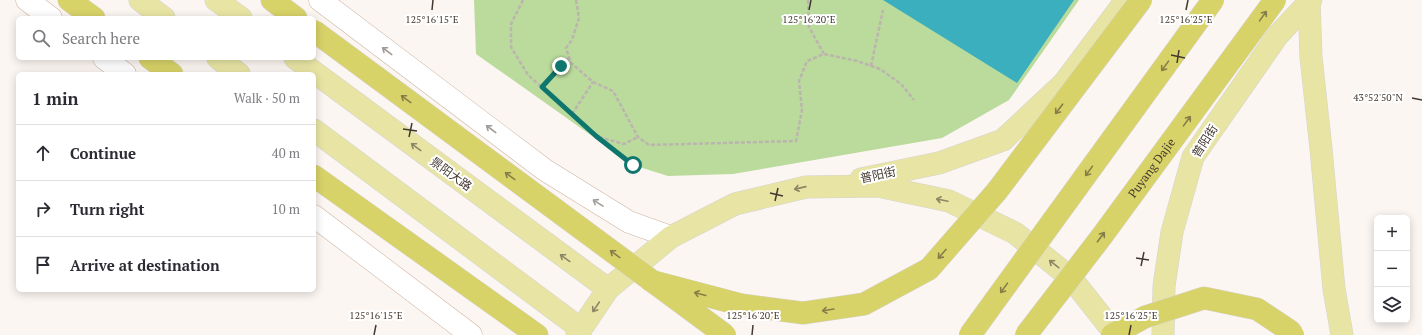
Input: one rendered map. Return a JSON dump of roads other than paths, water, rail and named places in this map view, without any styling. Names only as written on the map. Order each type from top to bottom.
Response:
[{"type":"highway","points":[[69,0],[91,16]]},
{"type":"highway","points":[[272,0],[293,16]]},
{"type":"highway","points":[[651,280],[742,305],[803,313],[864,304],[929,269],[997,191],[1141,0]]},
{"type":"highway","points":[[970,335],[1212,0]]},
{"type":"highway","name":"Puyang Dajie","points":[[1026,335],[1102,236],[1275,0]]},
{"type":"highway","points":[[316,32],[725,335]]},
{"type":"highway","points":[[153,60],[169,72]]},
{"type":"highway","points":[[316,177],[537,335]]},
{"type":"highway","points":[[1112,335],[1145,317],[1204,298],[1257,309],[1290,331],[1293,335]]},
{"type":"main road","points":[[140,0],[161,16]]},
{"type":"main road","points":[[216,0],[238,16]]},
{"type":"main road","name":"普阳街","points":[[825,186],[939,163],[1004,140],[1064,82],[1126,0]]},
{"type":"main road","points":[[1310,1],[1311,56],[1322,149],[1334,289],[1342,335]]},
{"type":"main road","name":"普阳街","points":[[1163,335],[1164,286],[1172,232],[1193,157],[1278,35],[1310,1]]},
{"type":"main road","points":[[221,60],[236,72]]},
{"type":"main road","name":"景阳大路","points":[[298,60],[314,72]]},
{"type":"main road","name":"景阳大路","points":[[316,73],[608,289]]},
{"type":"main road","points":[[316,132],[579,332],[608,289],[671,237],[735,204],[806,187],[878,186],[949,201],[1014,233],[1071,278],[1116,335]]},
{"type":"street","points":[[27,0],[48,16]]},
{"type":"street","points":[[320,0],[545,170],[629,222],[671,237]]},
{"type":"street","points":[[107,60],[122,72]]},
{"type":"street","points":[[316,218],[471,335]]},
{"type":"water","points":[[883,0],[1074,0],[1017,83]]}]
